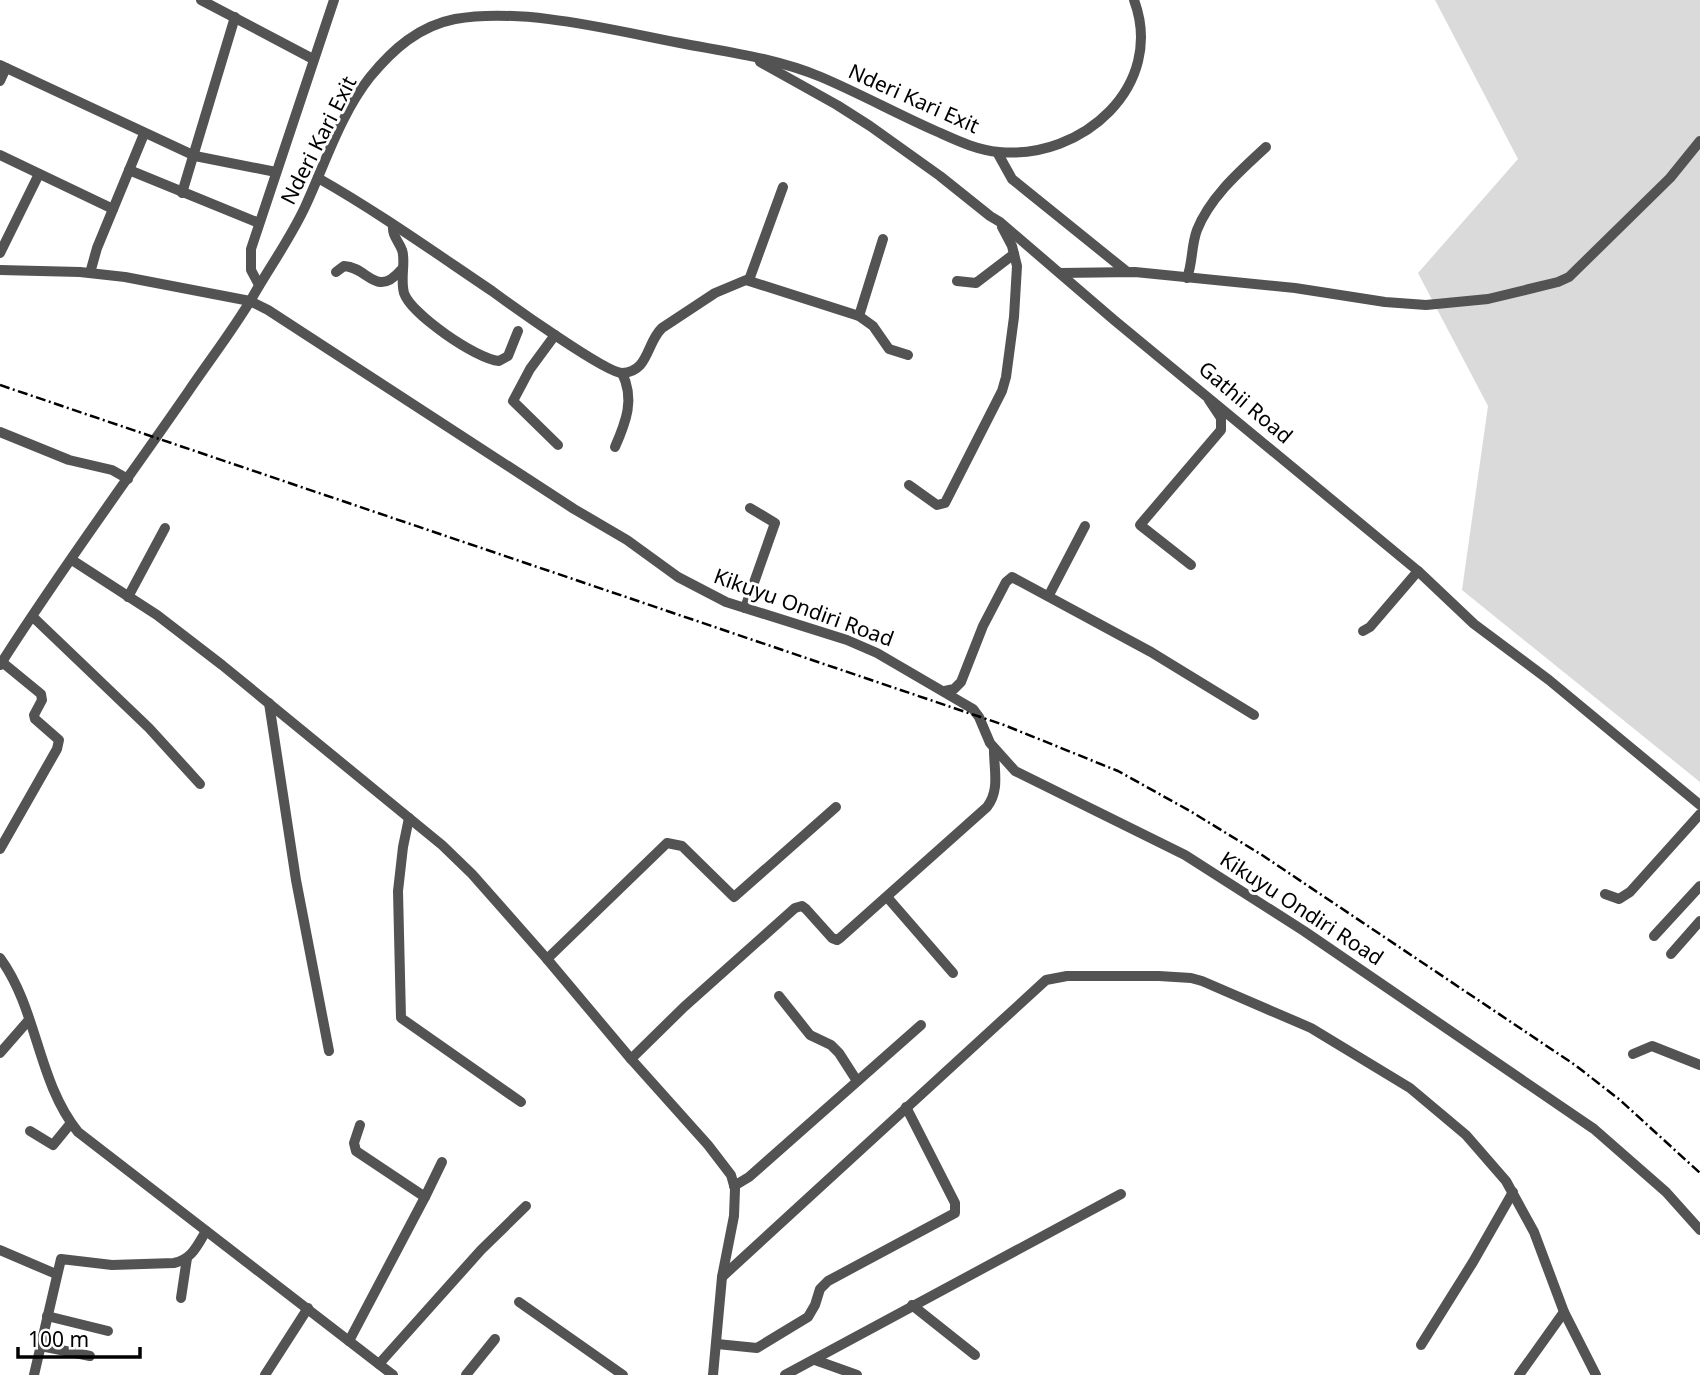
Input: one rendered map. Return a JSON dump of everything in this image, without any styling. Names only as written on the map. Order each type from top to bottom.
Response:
[{"type":"street","points":[[201,0],[313,59]]},
{"type":"street","points":[[259,285],[251,270],[250,260],[258,223],[334,0]]},
{"type":"street","name":"Nderi Kari Exit","points":[[1,664],[250,301],[298,221],[353,102],[387,58],[410,37],[444,22],[491,16],[551,20],[748,56],[782,63],[819,76],[971,146],[997,152],[1023,152],[1056,147],[1086,131],[1113,109],[1125,92],[1140,60],[1142,47],[1134,0]]},
{"type":"street","points":[[181,193],[195,156],[235,17]]},
{"type":"street","name":"Gathii Road","points":[[748,56],[870,126],[1000,222],[1418,571],[1474,624],[1549,680],[1700,805]]},
{"type":"street","points":[[0,81],[3,66],[195,156],[275,172]]},
{"type":"street","points":[[90,273],[144,134]]},
{"type":"street","points":[[1059,273],[1126,271],[1268,285],[1385,302],[1426,304],[1488,299],[1558,282],[1580,268],[1670,178],[1700,141]]},
{"type":"street","points":[[1187,278],[1195,237],[1203,217],[1219,195],[1266,147]]},
{"type":"street","points":[[997,152],[1012,179],[1126,271]]},
{"type":"street","points":[[0,155],[113,209]]},
{"type":"street","points":[[129,170],[258,223]]},
{"type":"street","points":[[0,253],[39,174]]},
{"type":"street","points":[[318,178],[612,371],[622,373],[640,366],[656,333],[662,328],[715,293],[749,280],[859,316],[873,326],[889,349],[908,355]]},
{"type":"street","points":[[749,280],[783,187]]},
{"type":"street","points":[[909,485],[937,505],[945,503],[994,409],[1006,377],[1017,284],[1014,254],[1000,222]]},
{"type":"street","points":[[393,225],[394,236],[402,253],[404,293],[411,304],[459,344],[483,358],[499,361],[508,356],[518,331]]},
{"type":"street","points":[[859,316],[883,239]]},
{"type":"street","points":[[957,281],[976,283],[1014,254]]},
{"type":"street","points":[[336,272],[344,266],[351,266],[372,280],[382,282],[390,281],[401,271]]},
{"type":"street","name":"Kikuyu Ondiri Road","points":[[0,270],[125,277],[250,301],[306,334],[542,488],[627,540],[678,577],[717,598],[855,643],[898,663],[973,709],[995,750],[1015,771],[1207,868],[1594,1129],[1666,1192],[1700,1230]]},
{"type":"street","points":[[555,335],[530,369],[513,401],[558,445]]},
{"type":"street","points":[[615,447],[624,428],[629,404],[627,384],[622,373]]},
{"type":"street","points":[[1191,565],[1140,525],[1221,430],[1221,418],[1204,393]]},
{"type":"street","points":[[0,432],[60,457],[112,470],[128,480]]},
{"type":"street","points":[[746,608],[775,523],[750,508]]},
{"type":"street","points":[[1049,595],[1085,526]]},
{"type":"street","points":[[128,597],[165,528]]},
{"type":"street","points":[[72,560],[157,615],[270,703],[472,874],[718,1156],[732,1175],[734,1216],[722,1277],[713,1375]]},
{"type":"street","points":[[1363,631],[1370,627],[1418,571]]},
{"type":"street","points":[[945,691],[954,689],[961,682],[983,626],[1009,578],[1015,578],[1151,652],[1254,715]]},
{"type":"street","points":[[33,617],[149,728],[200,785]]},
{"type":"street","points":[[0,849],[57,749],[59,740],[35,719],[34,715],[42,700],[41,694],[1,664]]},
{"type":"street","points":[[270,703],[296,880],[329,1051]]},
{"type":"street","points":[[631,1059],[684,1007],[795,908],[802,906],[806,909],[832,938],[837,940],[987,807],[994,798],[996,786],[995,750]]},
{"type":"street","points":[[547,959],[667,843],[681,846],[734,897],[836,807]]},
{"type":"street","points":[[1605,894],[1619,899],[1630,891],[1700,814]]},
{"type":"street","points":[[409,818],[398,891],[401,1018],[521,1102]]},
{"type":"street","points":[[1654,936],[1700,886]]},
{"type":"street","points":[[887,897],[953,973]]},
{"type":"street","points":[[1671,954],[1700,921]]},
{"type":"street","points":[[0,958],[22,998],[55,1097],[71,1124],[90,1143],[393,1375]]},
{"type":"street","points":[[722,1277],[1046,980],[1067,976],[1191,978],[1311,1028],[1409,1088],[1466,1135],[1496,1168],[1513,1192],[1538,1240],[1564,1312],[1596,1375]]},
{"type":"street","points":[[779,996],[810,1035],[831,1045],[839,1053],[857,1081]]},
{"type":"street","points":[[0,1053],[28,1021]]},
{"type":"street","points":[[734,1186],[749,1177],[921,1025]]},
{"type":"street","points":[[1633,1054],[1652,1046],[1700,1066]]},
{"type":"street","points":[[717,1344],[757,1348],[808,1317],[820,1289],[828,1281],[955,1213],[956,1203],[906,1107]]},
{"type":"street","points":[[30,1131],[53,1145],[71,1124]]},
{"type":"street","points":[[360,1125],[354,1143],[356,1151],[425,1197]]},
{"type":"street","points":[[349,1341],[442,1162]]},
{"type":"street","points":[[1421,1345],[1513,1192]]},
{"type":"street","points":[[785,1375],[1121,1194]]},
{"type":"street","points":[[379,1364],[481,1250],[526,1206]]},
{"type":"street","points":[[34,1375],[56,1274],[62,1258],[112,1265],[174,1263],[194,1252],[206,1231]]},
{"type":"street","points":[[0,1250],[56,1274]]},
{"type":"street","points":[[181,1298],[187,1258]]},
{"type":"street","points":[[519,1302],[623,1375]]},
{"type":"street","points":[[912,1305],[975,1355]]},
{"type":"street","points":[[265,1375],[308,1308]]},
{"type":"street","points":[[1519,1375],[1564,1312]]},
{"type":"street","points":[[47,1316],[108,1331]]},
{"type":"street","points":[[466,1375],[495,1339]]},
{"type":"street","points":[[41,1346],[90,1356]]},
{"type":"street","points":[[814,1360],[857,1375]]},
{"type":"shaded area","points":[[1435,0],[1700,0],[1700,782],[1462,590],[1488,406],[1418,273],[1518,159]]},
{"type":"railway","points":[[0,385],[1004,725],[1118,771],[1262,855],[1575,1065],[1620,1100],[1700,1173]]}]
